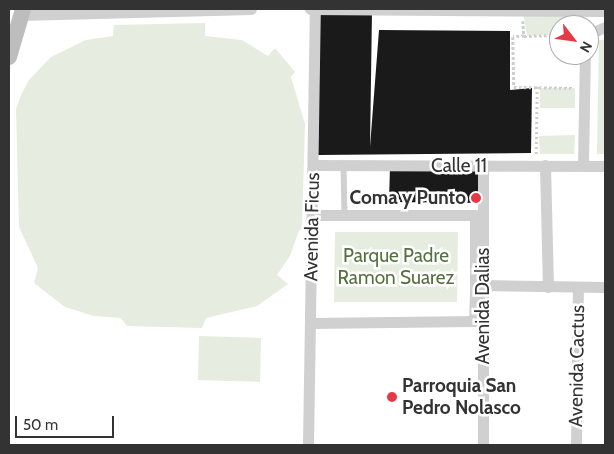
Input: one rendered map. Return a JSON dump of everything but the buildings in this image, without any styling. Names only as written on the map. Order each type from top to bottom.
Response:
[{"type":"street","points":[[9,57],[22,12],[251,9]]},
{"type":"street","points":[[310,9],[605,11]]},
{"type":"street","name":"Avenida Ficus","points":[[308,445],[315,9]]},
{"type":"street","points":[[583,165],[585,65]]},
{"type":"street","name":"Calle 11","points":[[313,165],[605,166]]},
{"type":"street","name":"Avenida Dalias","points":[[483,166],[483,445]]},
{"type":"street","points":[[540,166],[548,287]]},
{"type":"street","points":[[312,215],[345,215]]},
{"type":"street","name":"Avenida Dalias","points":[[310,323],[474,321],[474,215],[345,215]]},
{"type":"street","points":[[483,285],[605,287]]},
{"type":"street","name":"Avenida Cactus","points":[[576,445],[578,288]]},
{"type":"lane","points":[[344,165],[345,215]]},
{"type":"path","points":[[523,10],[524,36]]},
{"type":"path","points":[[549,35],[514,36],[514,87],[537,85],[575,88]]},
{"type":"path","points":[[537,85],[540,166]]},
{"type":"green space","points":[[523,10],[575,10],[575,15],[549,15],[549,35],[527,36]]},
{"type":"green space","points":[[205,23],[205,36],[242,40],[268,56],[275,48],[295,72],[291,77],[305,124],[302,230],[299,230],[290,256],[277,275],[288,284],[257,306],[206,318],[202,328],[127,326],[121,318],[94,316],[65,307],[34,283],[38,268],[19,227],[16,109],[21,95],[29,80],[51,57],[86,40],[113,36],[114,25]]},
{"type":"green space","points":[[599,40],[605,40],[605,154],[597,154]]},
{"type":"green space","points":[[540,88],[575,88],[575,108],[540,108]]},
{"type":"green space","points":[[575,135],[574,154],[540,154],[539,136]]},
{"type":"green space","name":"Parque Padre Ramon Suarez","points":[[335,232],[458,232],[457,302],[334,302]]},
{"type":"green space","points":[[199,336],[261,338],[260,382],[198,380]]},
{"type":"place","name":"Coma y Punto","points":[[476,198]]},
{"type":"place","name":"Parroquia San Pedro Nolasco","points":[[392,397]]}]
